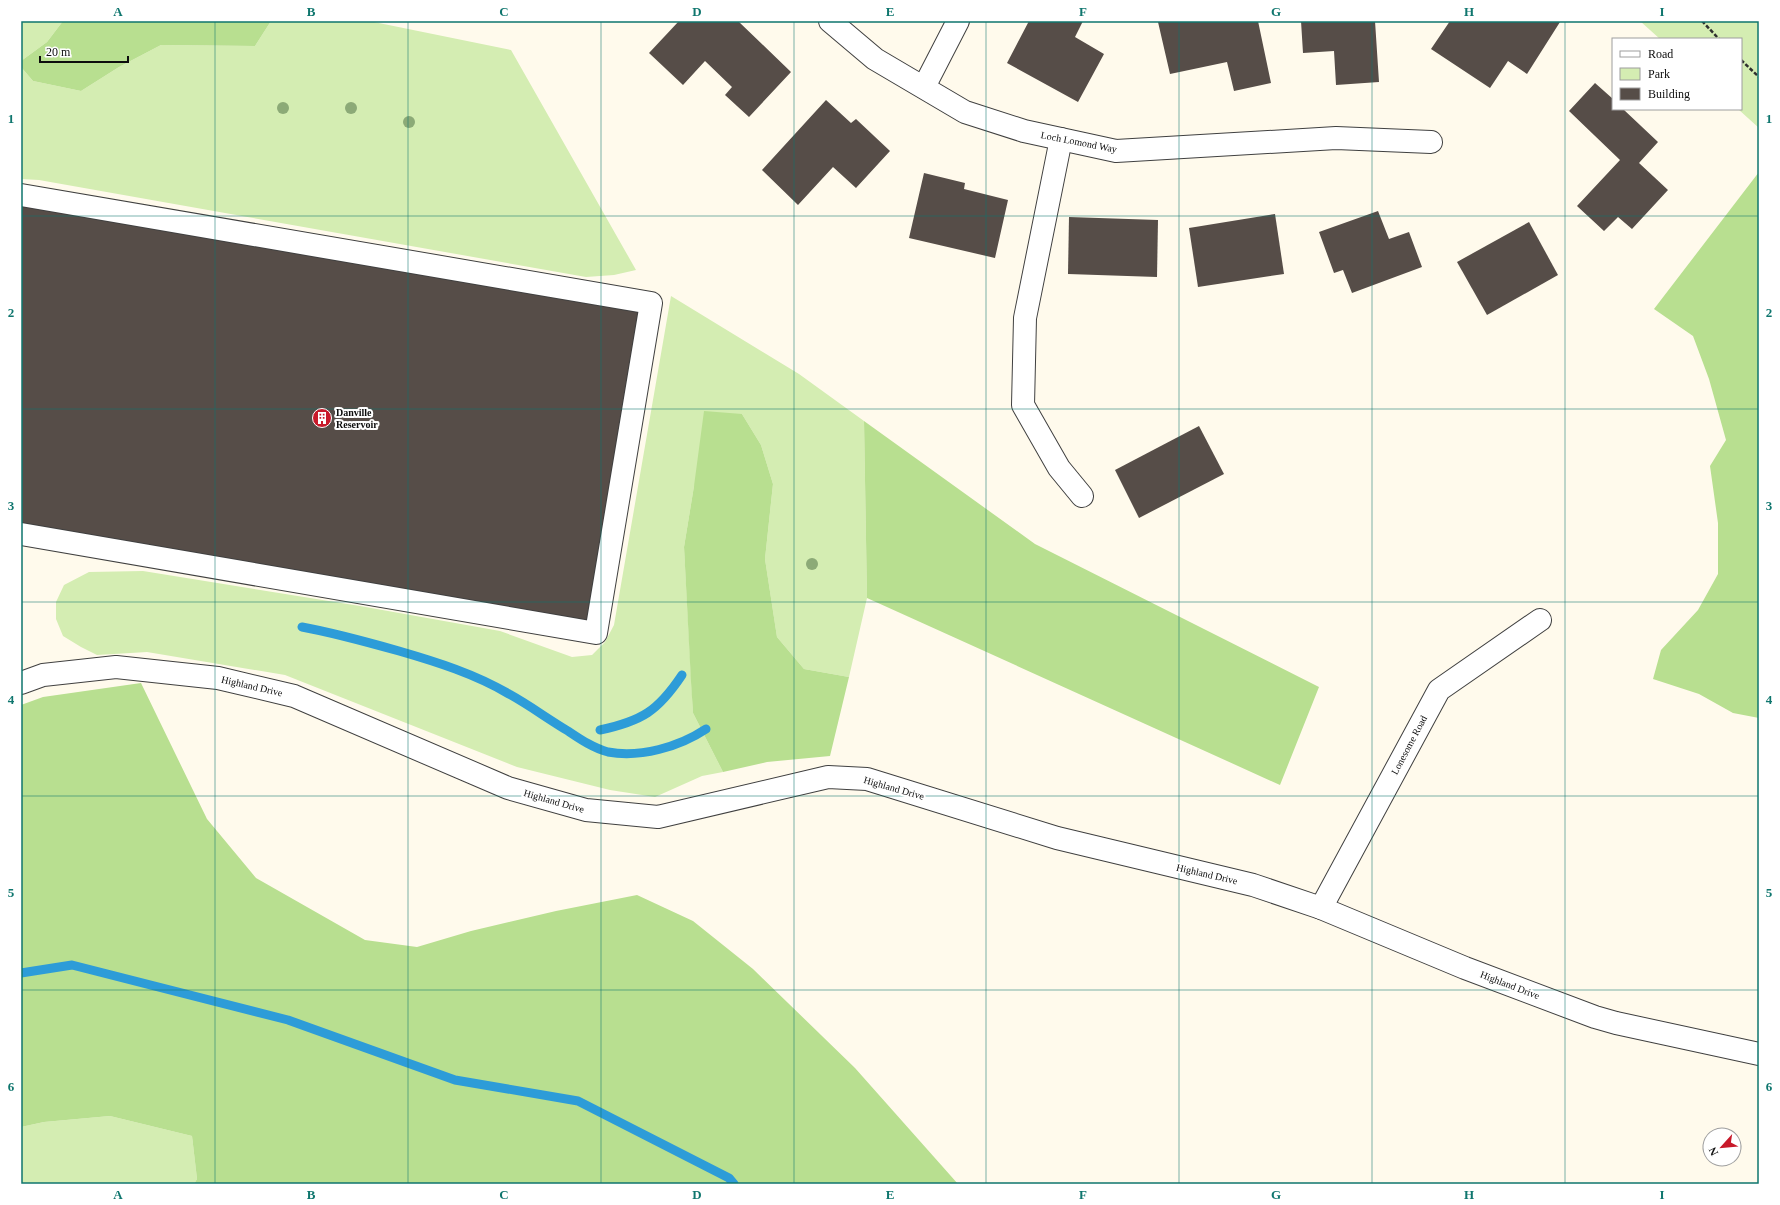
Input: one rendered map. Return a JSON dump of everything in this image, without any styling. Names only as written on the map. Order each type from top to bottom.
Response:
[{"type":"street","name":"Loch Lomond Way","points":[[830,21],[875,59],[965,112],[1024,131],[1061,140],[1116,151],[1336,138],[1432,142]]},
{"type":"street","points":[[924,87],[958,21]]},
{"type":"street","points":[[1061,140],[1025,318],[1023,405],[1059,468],[1082,496]]},
{"type":"street","points":[[21,195],[651,303],[596,633],[21,534]]},
{"type":"street","name":"Lonesome Road","points":[[1321,908],[1439,690],[1540,620]]},
{"type":"street","name":"Highland Drive","points":[[21,683],[43,675],[116,667],[218,678],[294,696],[508,788],[586,810],[658,818],[828,777],[867,779],[1057,838],[1253,885],[1321,908],[1465,968],[1616,1023],[1759,1054]]},
{"type":"path","points":[[1702,21],[1719,38]]},
{"type":"path","points":[[1742,61],[1759,77]]},
{"type":"green space","points":[[21,21],[63,21],[47,42],[21,61]]},
{"type":"green space","points":[[63,21],[271,21],[255,46],[161,45],[119,67],[81,91],[33,81],[21,67],[21,61],[47,42]]},
{"type":"green space","points":[[271,21],[369,21],[511,50],[636,270],[614,275],[586,277],[39,180],[21,179],[21,67],[33,81],[81,91],[119,67],[161,45],[255,46]]},
{"type":"green space","points":[[1640,21],[1759,21],[1759,128],[1739,110],[1742,110],[1742,38],[1659,38]]},
{"type":"green space","points":[[1759,172],[1759,718],[1733,713],[1699,694],[1653,679],[1661,650],[1698,610],[1718,574],[1718,523],[1710,466],[1726,440],[1709,379],[1693,336],[1654,309]]},
{"type":"green space","points":[[671,296],[799,374],[864,421],[867,598],[849,677],[804,669],[777,637],[765,559],[773,484],[761,445],[742,414],[694,486],[684,547],[693,713],[723,772],[702,776],[655,797],[610,790],[517,767],[285,675],[147,652],[97,655],[63,636],[56,619],[56,602],[64,585],[89,572],[143,571],[360,606],[500,631],[572,657],[592,655],[605,642],[614,625]]},
{"type":"green space","points":[[704,411],[742,414],[761,445],[773,484],[765,559],[777,637],[804,669],[849,677],[830,756],[767,762],[723,772],[693,713],[684,547]]},
{"type":"green space","points":[[864,421],[1035,544],[1319,687],[1280,785],[867,598]]},
{"type":"green space","points":[[141,683],[207,819],[256,878],[365,940],[417,947],[471,931],[556,911],[637,895],[693,921],[753,969],[855,1068],[958,1184],[194,1184],[197,1179],[192,1136],[110,1116],[44,1122],[21,1127],[21,705],[43,697]]},
{"type":"green space","points":[[110,1116],[192,1136],[197,1179],[194,1184],[21,1184],[21,1127],[44,1122]]},
{"type":"building","points":[[679,21],[738,21],[791,72],[749,117],[725,95],[732,87],[705,61],[683,85],[649,53]]},
{"type":"building","points":[[1029,21],[1083,21],[1075,37],[1104,54],[1078,102],[1007,63]]},
{"type":"building","points":[[1258,21],[1271,83],[1234,91],[1227,62],[1170,74],[1158,22]]},
{"type":"building","points":[[1301,21],[1375,21],[1379,82],[1336,85],[1334,51],[1303,53]]},
{"type":"building","points":[[1450,21],[1560,22],[1527,74],[1508,61],[1490,88],[1431,49]]},
{"type":"building","points":[[1595,83],[1612,98],[1612,110],[1624,110],[1658,142],[1639,163],[1668,190],[1632,229],[1618,217],[1604,231],[1577,206],[1620,160],[1569,111]]},
{"type":"building","points":[[826,100],[851,123],[856,119],[890,151],[856,188],[833,167],[798,205],[762,170]]},
{"type":"building","points":[[924,173],[965,183],[964,189],[1008,200],[995,258],[909,238]]},
{"type":"building","name":"Danville Reservoir","points":[[21,204],[642,310],[590,623],[21,527]]},
{"type":"building","points":[[1378,211],[1389,239],[1409,232],[1422,267],[1352,293],[1343,270],[1334,273],[1319,232]]},
{"type":"building","points":[[1275,214],[1284,274],[1198,287],[1189,228]]},
{"type":"building","points":[[1069,217],[1158,220],[1157,277],[1068,274]]},
{"type":"building","points":[[1529,222],[1558,275],[1487,315],[1457,262]]},
{"type":"building","points":[[1199,426],[1224,474],[1139,518],[1115,470]]},
{"type":"waterway","points":[[302,627],[399,651],[442,664],[483,680],[516,698],[587,743],[608,752],[633,753],[659,750],[684,741],[706,729]]},
{"type":"waterway","points":[[600,730],[627,723],[648,713],[665,698],[682,675]]},
{"type":"waterway","points":[[21,973],[72,965],[288,1020],[455,1080],[578,1101],[729,1178],[734,1184]]},
{"type":"place","name":"Danville Reservoir","points":[[322,418]]}]
